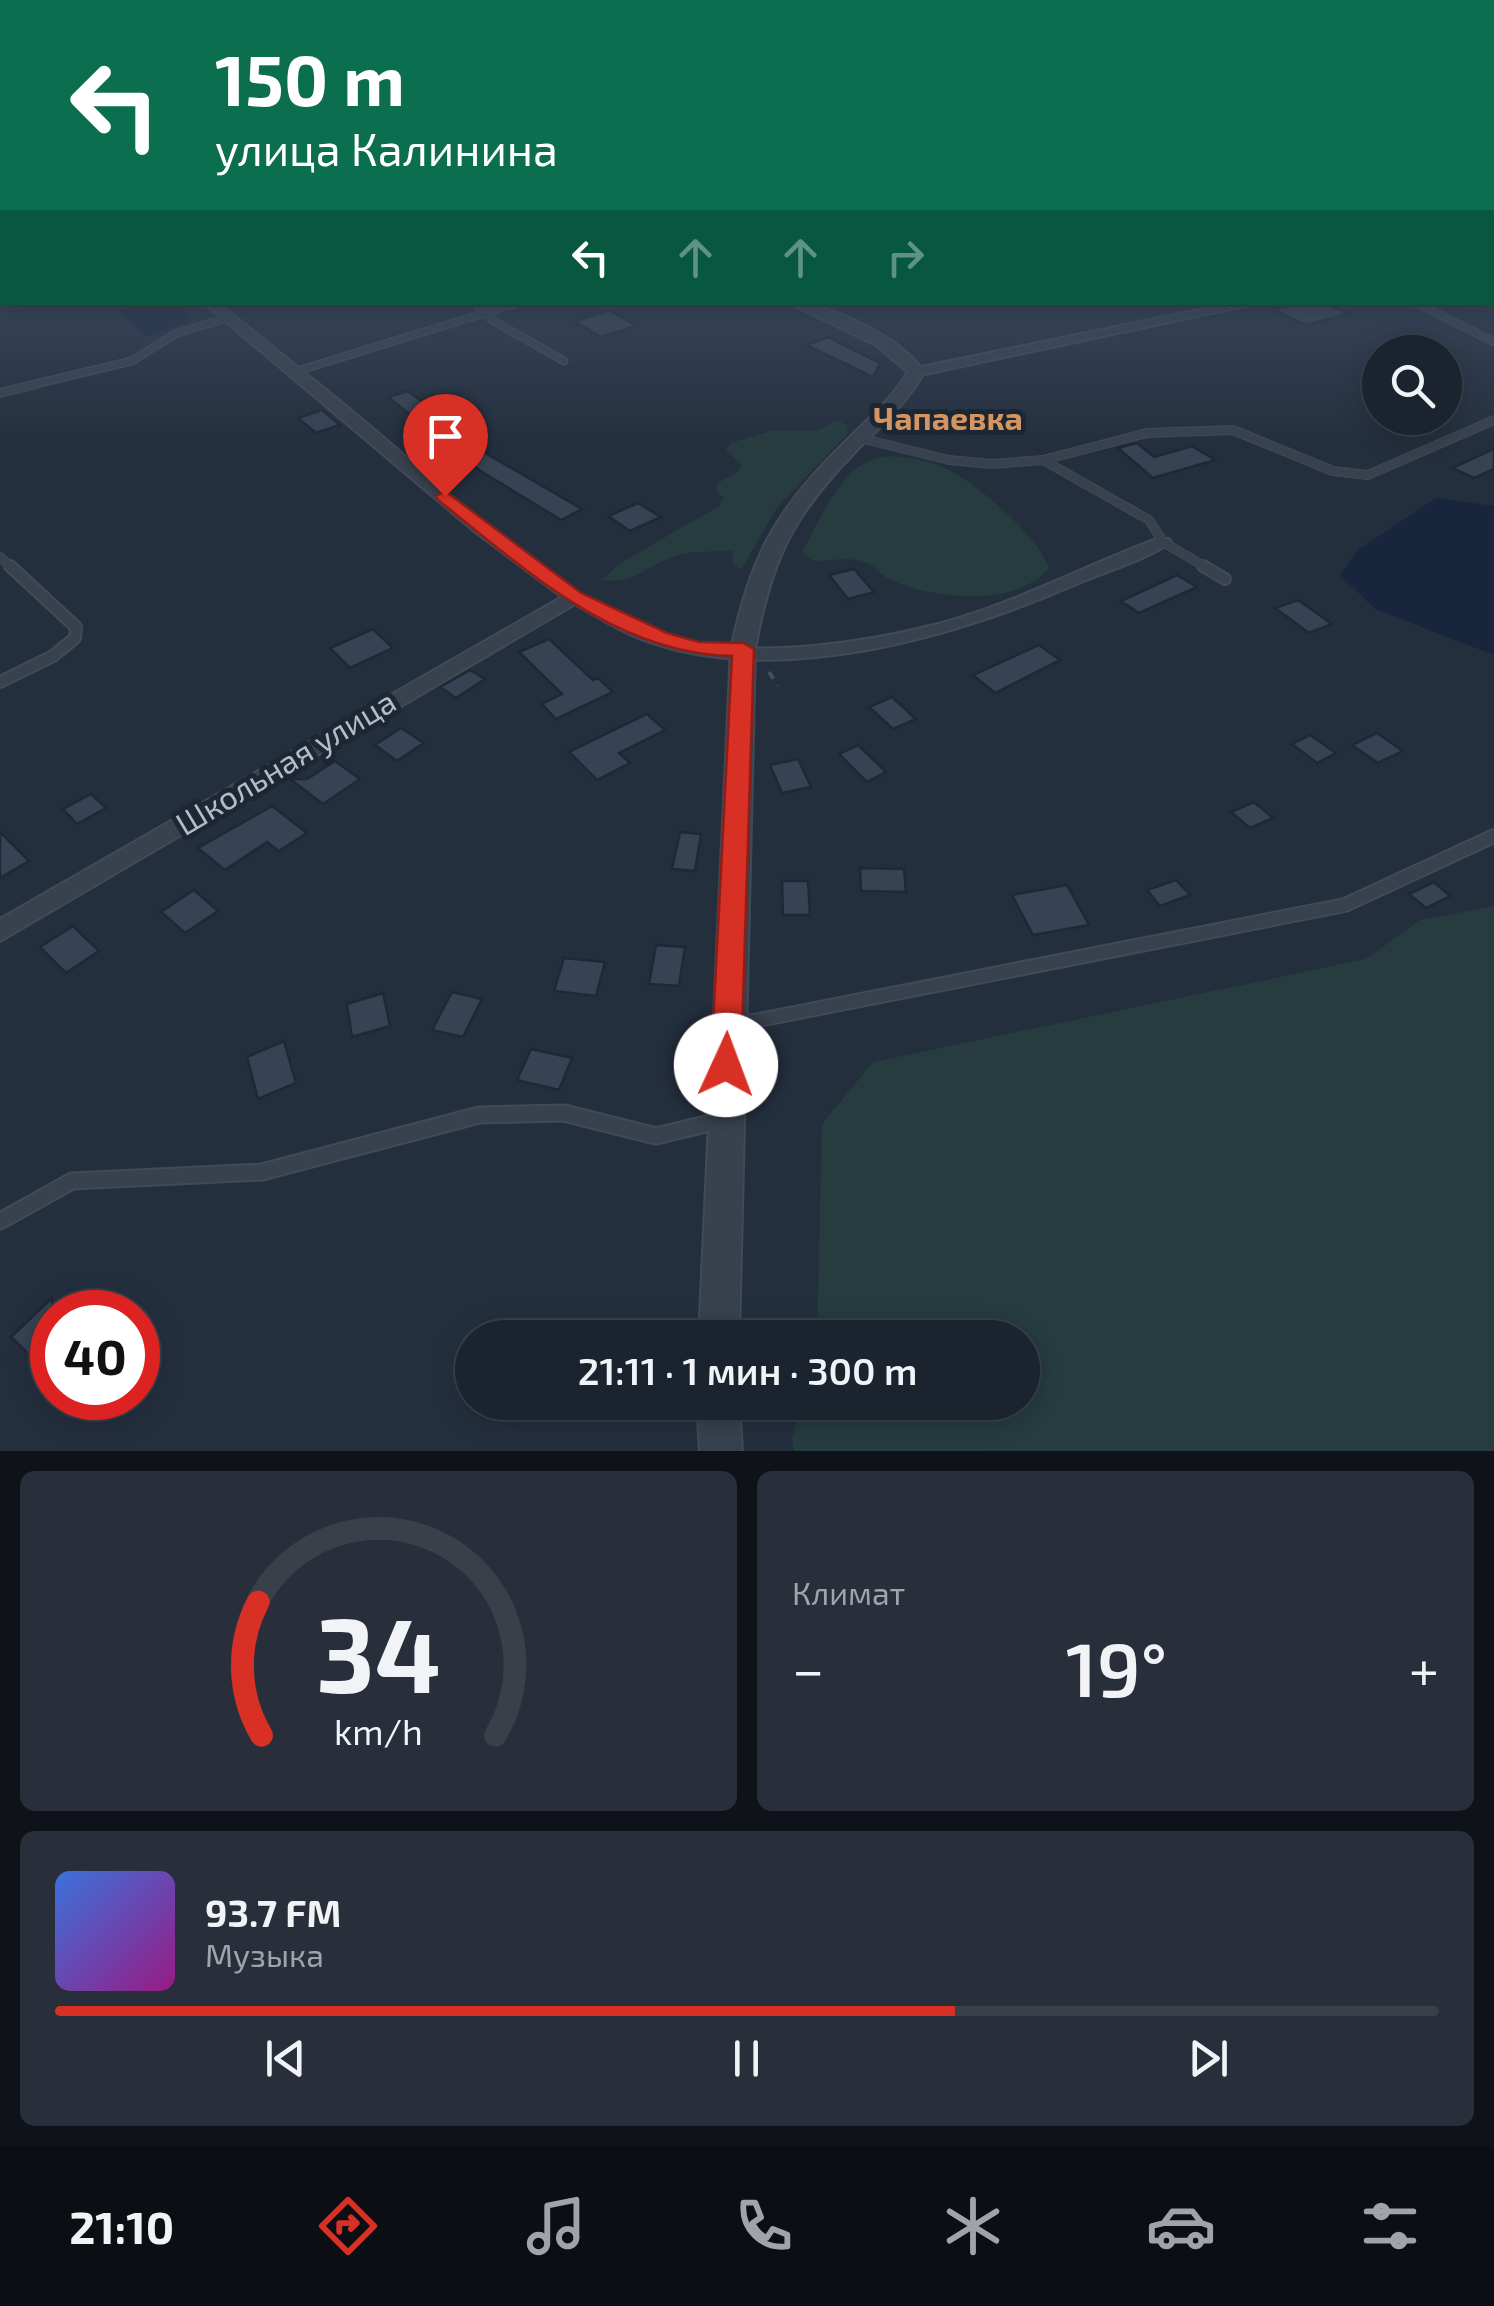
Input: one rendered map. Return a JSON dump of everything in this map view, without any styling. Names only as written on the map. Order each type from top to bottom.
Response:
[{"type":"street","points":[[217,309],[504,546],[574,598],[660,638],[698,648],[830,647],[911,636],[1069,585],[1163,542]]},
{"type":"street","points":[[719,1320],[743,649],[759,575],[776,539],[801,502],[904,392],[916,372],[914,365],[890,347],[808,309]]},
{"type":"street","points":[[916,372],[1224,309]]},
{"type":"street","name":"Школьная улица","points":[[0,930],[574,598]]},
{"type":"street","points":[[719,1420],[722,1451]]},
{"type":"lane","points":[[481,309],[564,361]]},
{"type":"lane","points":[[296,371],[396,337],[501,309]]},
{"type":"lane","points":[[1427,309],[1494,342]]},
{"type":"lane","points":[[0,393],[132,361],[177,332],[228,318]]},
{"type":"lane","points":[[860,438],[949,460],[992,464],[1043,460],[1147,433],[1233,430],[1333,471],[1368,475],[1494,420]]},
{"type":"lane","points":[[1043,460],[1149,520],[1163,542],[1225,579]]},
{"type":"lane","points":[[0,556],[76,627],[75,638],[52,656],[0,682]]},
{"type":"lane","points":[[727,1026],[1344,905],[1494,836]]},
{"type":"lane","points":[[0,1221],[72,1181],[262,1172],[479,1115],[564,1112],[656,1136],[724,1112]]},
{"type":"path","points":[[769,672],[778,686]]},
{"type":"green space","points":[[837,420],[847,425],[848,433],[776,509],[741,570],[734,565],[732,551],[696,552],[666,560],[624,579],[603,580],[617,565],[719,506],[724,498],[716,491],[718,483],[739,471],[741,464],[726,450],[731,443],[771,431],[817,431]]},
{"type":"green space","points":[[888,456],[935,464],[965,480],[1017,523],[1049,568],[1016,589],[974,596],[911,587],[889,579],[862,561],[813,561],[802,552],[846,478],[858,467]]},
{"type":"green space","points":[[1494,906],[1494,1451],[794,1451],[792,1439],[797,1420],[1040,1420],[1040,1320],[817,1320],[822,1124],[873,1062],[1366,959],[1420,920]]},
{"type":"water","points":[[182,309],[190,322],[145,336],[120,311]]},
{"type":"water","points":[[1436,498],[1494,506],[1494,655],[1375,609],[1340,575],[1358,550]]},
{"type":"building","points":[[1338,309],[1349,314],[1305,325],[1274,310]]},
{"type":"building","points":[[609,310],[637,326],[601,337],[574,321]]},
{"type":"building","points":[[828,337],[880,363],[873,377],[806,345]]},
{"type":"building","points":[[408,391],[471,438],[463,440],[582,509],[561,520],[479,470],[388,397]]},
{"type":"building","points":[[322,410],[340,425],[316,433],[298,418]]},
{"type":"building","points":[[1137,443],[1154,457],[1192,446],[1215,460],[1153,478],[1118,448]]},
{"type":"building","points":[[1494,449],[1494,469],[1474,478],[1452,468]]},
{"type":"building","points":[[638,503],[661,517],[630,531],[608,516]]},
{"type":"building","points":[[854,569],[874,592],[848,599],[829,575]]},
{"type":"building","points":[[1177,575],[1197,587],[1139,613],[1121,601]]},
{"type":"building","points":[[1298,600],[1332,624],[1309,633],[1275,608]]},
{"type":"building","points":[[373,629],[393,648],[350,668],[330,648]]},
{"type":"building","points":[[549,639],[593,680],[598,678],[613,692],[556,719],[542,704],[562,694],[519,652]]},
{"type":"building","points":[[1039,645],[1060,660],[995,693],[973,675]]},
{"type":"building","points":[[470,670],[485,679],[456,698],[440,687]]},
{"type":"building","points":[[892,697],[916,719],[893,729],[869,707]]},
{"type":"building","points":[[647,714],[665,730],[619,753],[630,763],[597,780],[569,752]]},
{"type":"building","points":[[401,728],[424,743],[397,761],[375,745]]},
{"type":"building","points":[[1377,733],[1403,751],[1378,763],[1352,745]]},
{"type":"building","points":[[1310,735],[1336,753],[1317,763],[1292,744]]},
{"type":"building","points":[[858,745],[886,772],[867,782],[839,754]]},
{"type":"building","points":[[798,759],[811,787],[782,793],[770,765]]},
{"type":"building","points":[[335,761],[360,779],[323,804],[290,779],[307,779]]},
{"type":"building","points":[[91,794],[106,808],[77,824],[63,809]]},
{"type":"building","points":[[1254,802],[1273,818],[1250,828],[1231,812]]},
{"type":"building","points":[[272,806],[307,833],[279,851],[267,842],[225,870],[198,848]]},
{"type":"building","points":[[0,832],[29,861],[0,878]]},
{"type":"building","points":[[680,832],[701,834],[695,871],[672,869]]},
{"type":"building","points":[[860,868],[904,869],[906,892],[861,891]]},
{"type":"building","points":[[1176,880],[1190,895],[1160,906],[1147,890]]},
{"type":"building","points":[[782,881],[808,881],[810,915],[783,915]]},
{"type":"building","points":[[1434,882],[1450,896],[1426,908],[1409,894]]},
{"type":"building","points":[[1067,885],[1089,925],[1033,935],[1012,895]]},
{"type":"building","points":[[194,890],[218,911],[185,933],[161,912]]},
{"type":"building","points":[[73,926],[99,951],[66,973],[40,947]]},
{"type":"building","points":[[656,945],[685,947],[679,986],[649,984]]},
{"type":"building","points":[[564,958],[605,962],[596,996],[554,991]]},
{"type":"building","points":[[452,992],[482,999],[463,1037],[432,1030]]},
{"type":"building","points":[[383,993],[390,1026],[352,1037],[347,1004]]},
{"type":"building","points":[[284,1041],[296,1083],[258,1099],[247,1057]]},
{"type":"building","points":[[531,1049],[572,1058],[559,1090],[517,1080]]},
{"type":"building","points":[[30,1319],[30,1355],[11,1337]]},
{"type":"district","name":"Чапаевка","points":[[948,419]]},
{"type":"route","points":[[445,496],[574,598],[660,638],[698,648],[743,649],[726,1065]]}]
